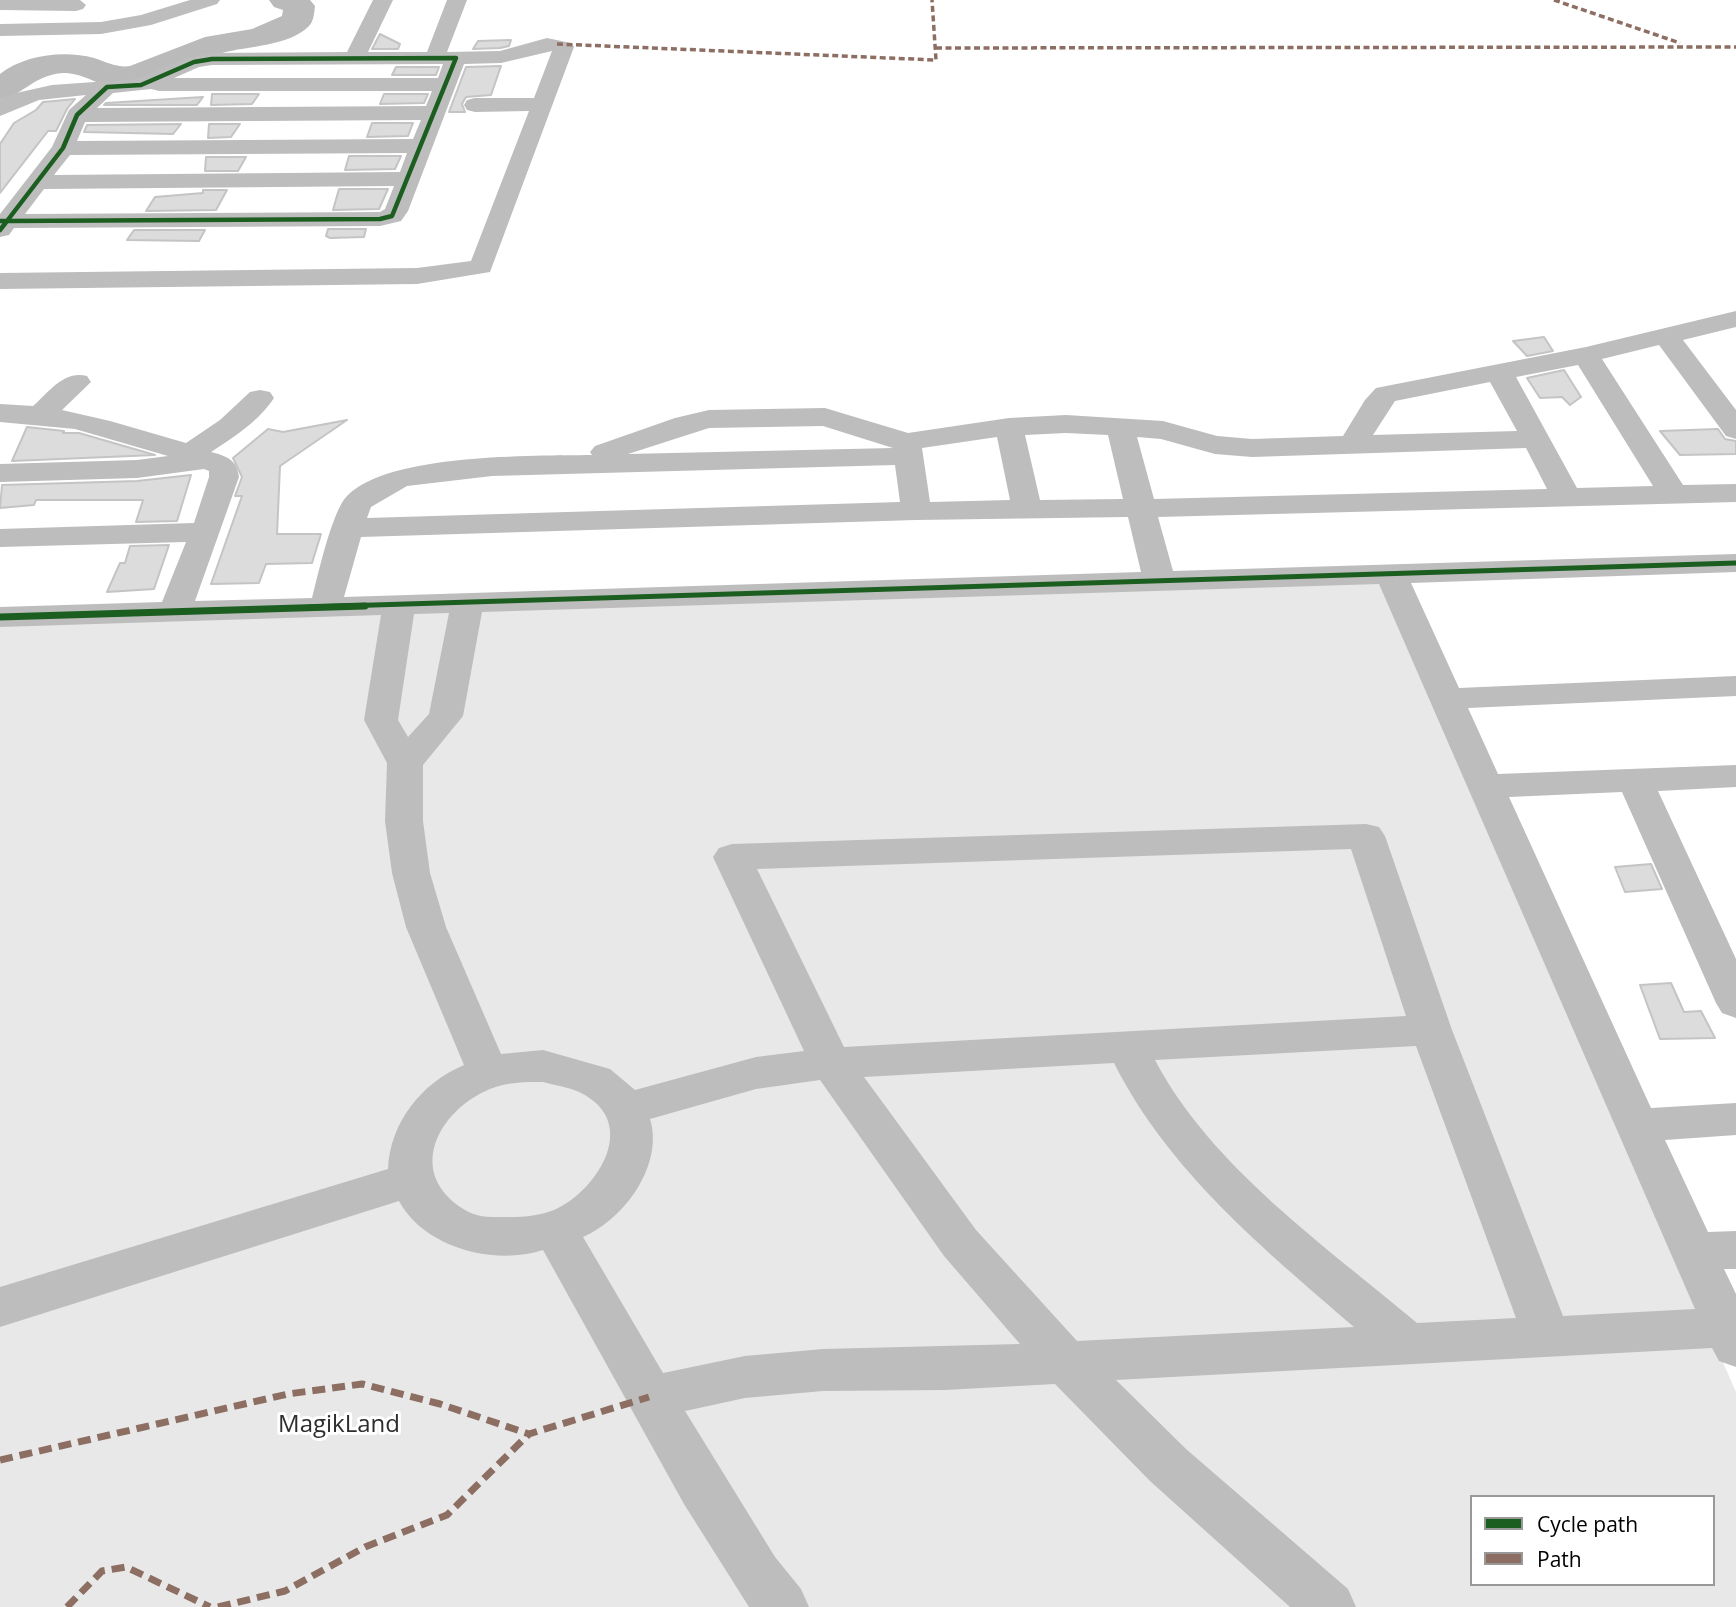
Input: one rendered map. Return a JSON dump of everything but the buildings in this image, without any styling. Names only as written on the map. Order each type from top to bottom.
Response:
[{"type":"street","points":[[144,21],[159,0]]},
{"type":"street","points":[[0,30],[101,29],[144,21],[210,0]]},
{"type":"street","points":[[355,57],[383,0]]},
{"type":"street","points":[[1,224],[380,219],[396,211],[445,84],[446,57],[457,0]]},
{"type":"street","points":[[0,4],[78,2]]},
{"type":"street","points":[[0,48],[42,37],[56,30],[78,2]]},
{"type":"street","points":[[0,281],[417,276],[481,267],[544,104],[562,46],[547,44],[500,57],[202,60],[141,85]]},
{"type":"street","points":[[0,109],[9,103],[46,94],[141,85],[445,84]]},
{"type":"street","points":[[1,224],[39,182],[63,148],[77,115],[107,87]]},
{"type":"street","points":[[475,105],[544,104]]},
{"type":"street","points":[[77,115],[434,113]]},
{"type":"street","points":[[63,148],[421,146]]},
{"type":"street","points":[[39,182],[408,179]]},
{"type":"street","points":[[1353,444],[1379,400],[1386,394],[1586,355],[1736,319]]},
{"type":"street","points":[[1666,336],[1736,430]]},
{"type":"street","points":[[1586,355],[1673,494]]},
{"type":"street","points":[[1499,372],[1567,497]]},
{"type":"street","points":[[41,414],[77,382]]},
{"type":"street","points":[[0,473],[137,469],[199,457],[260,398]]},
{"type":"street","points":[[0,413],[41,414],[82,422],[199,457],[223,467],[224,477],[206,532],[174,612]]},
{"type":"street","points":[[572,464],[685,424],[709,419],[825,416],[907,449]]},
{"type":"street","points":[[325,607],[358,502],[401,478],[492,467],[907,449],[1009,427],[1066,424],[1163,430],[1215,444],[1247,447],[1537,439]]},
{"type":"street","points":[[1009,427],[1027,509]]},
{"type":"street","points":[[1120,427],[1160,582]]},
{"type":"street","points":[[907,449],[916,511]]},
{"type":"street","points":[[348,528],[916,511],[1736,493]]},
{"type":"street","points":[[0,538],[206,532]]},
{"type":"street","points":[[1397,587],[1736,563]]},
{"type":"street","points":[[0,617],[1160,582],[1397,587],[1736,585]]},
{"type":"street","points":[[649,1398],[745,1377],[810,1371],[1066,1363],[1547,1337],[1732,1337],[1714,1251],[1637,1125],[1397,587]]},
{"type":"street","points":[[405,763],[446,716],[467,601]]},
{"type":"street","points":[[399,604],[381,720],[405,763],[404,821],[411,873],[418,900],[446,981],[488,1073]]},
{"type":"street","points":[[1447,699],[1736,686]]},
{"type":"street","points":[[1486,786],[1736,776]]},
{"type":"street","points":[[1635,781],[1736,1003]]},
{"type":"street","points":[[1329,1607],[1168,1465],[1066,1363],[960,1242],[831,1063],[732,857],[1366,836],[1431,1030],[1547,1337]]},
{"type":"street","points":[[626,1109],[756,1073],[831,1063],[1431,1030]]},
{"type":"street","points":[[1127,1047],[1162,1110],[1204,1161],[1312,1261],[1409,1345]]},
{"type":"street","points":[[515,1067],[570,1069],[593,1078],[612,1092],[626,1109],[634,1135],[630,1163],[615,1189],[589,1213],[555,1229],[518,1237],[481,1235],[448,1224],[424,1204],[411,1180],[409,1154],[417,1129],[434,1106],[458,1087],[488,1073],[515,1067]]},
{"type":"street","points":[[1637,1125],[1736,1119]]},
{"type":"street","points":[[0,1307],[411,1180]]},
{"type":"street","points":[[555,1229],[649,1398],[756,1574],[782,1607]]},
{"type":"green space","name":"MagikLand","points":[[1379,579],[1736,1392],[1736,1607],[0,1607],[0,622]]},
{"type":"waterway","points":[[0,90],[23,72],[64,63],[85,66],[120,78],[138,75],[216,44],[260,37],[297,21],[299,6],[285,0]]},
{"type":"marked path","points":[[557,44],[936,60],[932,0]]},
{"type":"marked path","points":[[1554,0],[1680,43]]},
{"type":"marked path","points":[[936,48],[1736,47]]},
{"type":"marked path","points":[[0,1460],[288,1394],[362,1384],[440,1404],[529,1434],[649,1397]]},
{"type":"marked path","points":[[218,1607],[285,1591],[365,1547],[447,1515],[529,1434]]},
{"type":"marked path","points":[[67,1607],[102,1571],[126,1567],[210,1607]]},
{"type":"cycle path","points":[[0,221],[4,221],[380,219],[392,216],[456,58],[212,59],[194,62],[141,85],[107,87],[77,115],[63,148],[0,230]]},
{"type":"cycle path","points":[[0,617],[1736,563]]}]
